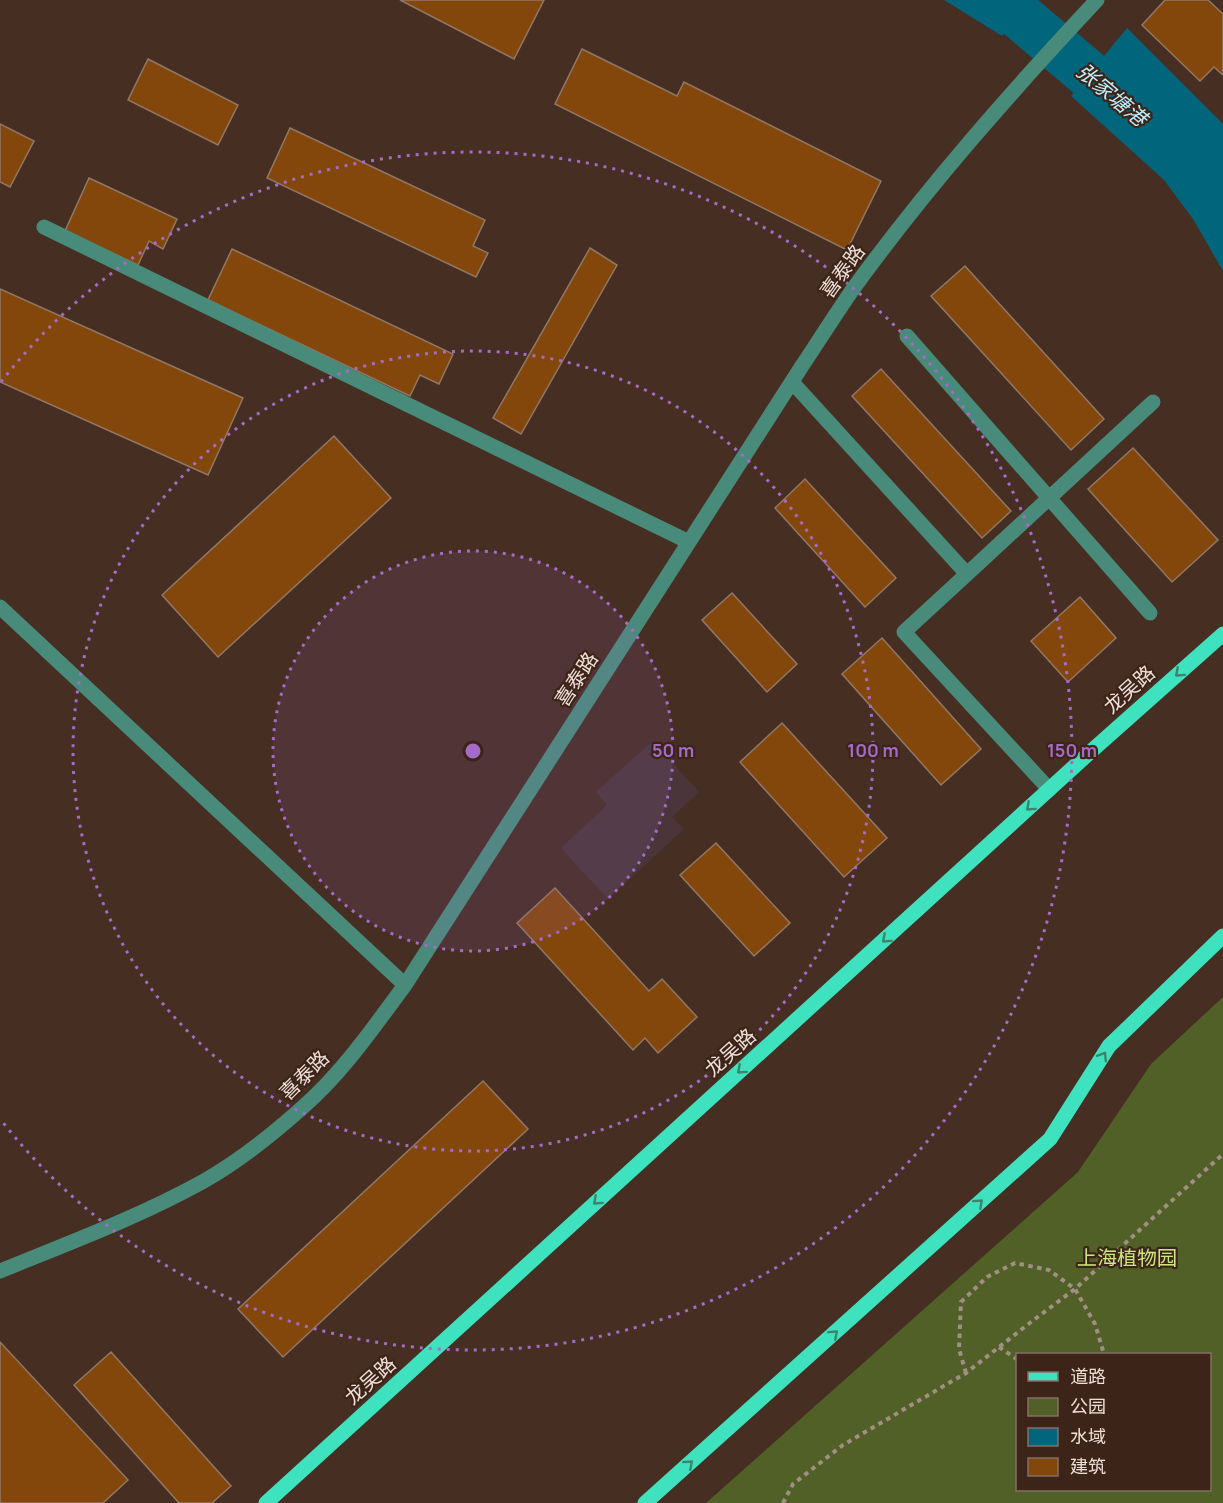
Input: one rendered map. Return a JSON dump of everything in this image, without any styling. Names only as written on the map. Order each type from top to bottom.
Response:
[{"type":"main road","name":"龙吴路","points":[[266,1503],[1049,789],[1223,634]]},
{"type":"main road","points":[[645,1503],[1050,1139],[1109,1046],[1223,936]]},
{"type":"street","name":"喜泰路","points":[[0,1271],[133,1216],[205,1180],[252,1149],[304,1106],[351,1057],[405,985],[852,290],[967,144],[1096,0]]},
{"type":"street","points":[[44,227],[689,542]]},
{"type":"street","points":[[907,336],[1150,613]]},
{"type":"street","points":[[792,382],[967,574]]},
{"type":"street","points":[[1049,789],[904,632],[1153,402]]},
{"type":"street","points":[[0,607],[405,985]]},
{"type":"path","points":[[783,1503],[793,1484],[843,1445],[966,1373],[1075,1289],[1223,1154]]},
{"type":"path","points":[[966,1373],[959,1348],[961,1302],[987,1277],[1015,1263],[1049,1270],[1075,1289],[1095,1324],[1104,1353]]},
{"type":"path","points":[[999,1347],[1016,1359]]},
{"type":"shaded area","points":[[653,741],[699,792],[672,817],[684,829],[608,899],[561,848],[607,805],[596,792]]},
{"type":"green space","name":"上海植物园","points":[[1223,997],[1223,1503],[706,1503],[1078,1172],[1151,1064]]},
{"type":"water","points":[[944,0],[1034,0],[1002,36]]},
{"type":"water","points":[[1127,28],[1223,124],[1223,271],[1193,219],[1164,180],[1071,96]]},
{"type":"building","points":[[400,0],[544,0],[514,59]]},
{"type":"building","points":[[1165,0],[1208,0],[1223,14],[1223,75],[1214,67],[1200,81],[1142,25]]},
{"type":"building","points":[[582,49],[677,96],[684,82],[881,181],[847,250],[555,104]]},
{"type":"building","points":[[148,59],[238,105],[218,145],[128,100]]},
{"type":"building","points":[[0,124],[34,141],[10,187],[0,182]]},
{"type":"building","points":[[290,128],[485,220],[473,246],[488,253],[476,277],[267,178]]},
{"type":"building","points":[[89,178],[177,219],[163,249],[149,241],[138,265],[65,231]]},
{"type":"building","points":[[590,248],[617,265],[521,434],[493,418]]},
{"type":"building","points":[[232,249],[453,354],[439,384],[420,375],[410,396],[208,300]]},
{"type":"building","points":[[965,266],[1104,419],[1071,450],[931,296]]},
{"type":"building","points":[[0,289],[243,398],[208,475],[0,382]]},
{"type":"building","points":[[881,369],[1011,511],[982,538],[852,396]]},
{"type":"building","points":[[334,436],[391,498],[218,657],[162,595]]},
{"type":"building","points":[[1133,448],[1218,540],[1172,582],[1088,489]]},
{"type":"building","points":[[805,479],[896,578],[865,607],[775,508]]},
{"type":"building","points":[[732,593],[797,664],[767,692],[702,620]]},
{"type":"building","points":[[1080,597],[1116,638],[1068,682],[1031,641]]},
{"type":"building","points":[[882,638],[981,749],[941,785],[842,674]]},
{"type":"building","points":[[782,723],[887,838],[844,877],[740,762]]},
{"type":"building","points":[[716,843],[790,923],[754,956],[680,875]]},
{"type":"building","points":[[555,888],[649,991],[662,979],[697,1017],[658,1053],[645,1038],[633,1050],[517,923]]},
{"type":"building","points":[[483,1081],[528,1129],[283,1357],[238,1309]]},
{"type":"building","points":[[0,1342],[128,1480],[103,1503],[0,1503]]},
{"type":"building","points":[[111,1352],[231,1486],[212,1503],[179,1503],[74,1385]]},
{"type":"waterway","name":"张家塘港","points":[[1001,0],[1223,188]]}]
